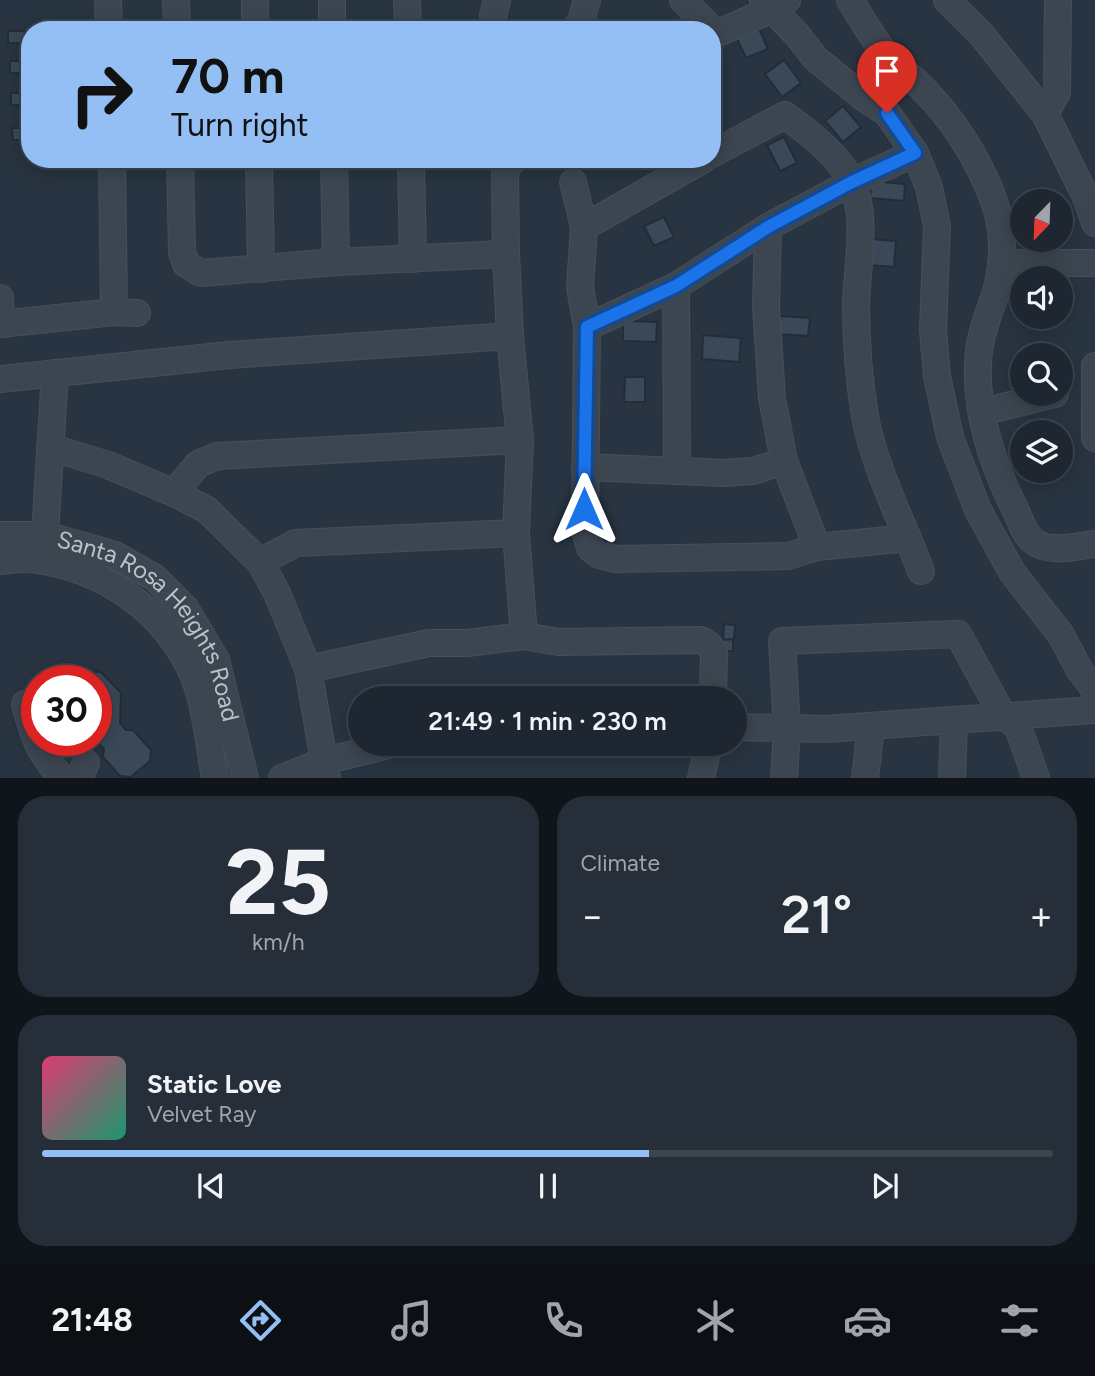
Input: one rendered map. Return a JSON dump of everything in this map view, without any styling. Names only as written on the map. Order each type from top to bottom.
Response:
[{"type":"street","points":[[108,0],[109,21]]},
{"type":"street","points":[[176,0],[177,21]]},
{"type":"street","points":[[255,0],[256,21]]},
{"type":"street","points":[[332,0],[332,21]]},
{"type":"street","points":[[407,0],[408,21]]},
{"type":"street","points":[[494,21],[497,0]]},
{"type":"street","points":[[581,21],[587,0]]},
{"type":"street","points":[[683,0],[703,21]]},
{"type":"street","points":[[850,0],[884,52],[947,117],[977,162],[995,204],[1002,241],[1001,262],[979,348],[978,365],[982,412],[997,473],[1033,541],[1048,548],[1095,544]]},
{"type":"street","points":[[947,0],[981,34],[1045,114],[1085,195],[1095,223]]},
{"type":"street","points":[[1045,114],[1057,92],[1058,0]]},
{"type":"street","points":[[721,28],[773,3],[815,58],[865,99],[887,113],[915,153],[929,187],[937,226],[933,330],[937,376],[950,437],[978,510],[1012,572],[1060,635],[1079,669],[1095,690]]},
{"type":"street","points":[[721,150],[785,115],[832,155],[852,182],[860,226],[856,305],[866,417],[873,447],[921,571]]},
{"type":"street","points":[[587,327],[676,286],[768,227],[852,182],[915,153]]},
{"type":"street","points":[[0,298],[0,324],[126,313],[112,168]]},
{"type":"street","points":[[180,168],[182,252],[186,264],[201,274],[336,262],[506,254]]},
{"type":"street","points":[[259,168],[261,269]]},
{"type":"street","points":[[334,168],[336,262]]},
{"type":"street","points":[[411,168],[413,258]]},
{"type":"street","points":[[507,168],[505,174],[506,254],[510,336],[520,440],[516,533],[524,636]]},
{"type":"street","points":[[584,227],[688,168]]},
{"type":"street","points":[[573,182],[584,227],[580,286],[587,327],[584,530],[590,548],[599,555],[615,559],[788,556],[817,547],[908,538]]},
{"type":"street","points":[[768,227],[766,306],[772,398],[784,461],[817,547]]},
{"type":"street","points":[[1001,262],[1095,263]]},
{"type":"street","points":[[676,286],[677,471]]},
{"type":"street","points":[[0,380],[229,355],[510,336]]},
{"type":"street","points":[[45,535],[55,373]]},
{"type":"street","points":[[1073,387],[1095,377],[1095,438]]},
{"type":"street","points":[[982,412],[1010,405]]},
{"type":"street","points":[[174,493],[198,464],[217,456],[520,440]]},
{"type":"street","points":[[50,447],[98,461],[207,510],[260,562],[277,593],[308,669],[325,769]]},
{"type":"street","points":[[585,467],[725,474],[753,471],[784,461]]},
{"type":"street","points":[[260,562],[296,542],[516,533]]},
{"type":"street","name":"Santa Rosa Heights Road","points":[[0,535],[45,535],[115,555],[155,579],[185,608],[216,660],[245,778]]},
{"type":"street","name":"Santa Rosa Heights Road","points":[[0,561],[30,559],[98,577],[121,589],[149,611],[175,642],[194,677],[204,714],[215,778]]},
{"type":"street","points":[[784,778],[786,729],[782,641],[958,634],[1003,716],[1018,727],[1036,778]]},
{"type":"street","points":[[308,669],[429,643],[467,643],[524,636],[559,642],[701,640],[710,646],[714,653],[713,686]]},
{"type":"street","points":[[747,727],[871,727],[1095,710]]},
{"type":"street","points":[[952,778],[954,721]]},
{"type":"street","points":[[865,778],[871,727]]},
{"type":"street","points":[[43,756],[62,778]]},
{"type":"street","points":[[282,778],[325,769],[360,756]]},
{"type":"street","points":[[701,778],[706,756]]},
{"type":"building","points":[[756,22],[768,49],[746,58],[734,32]]},
{"type":"building","points":[[8,31],[21,31],[21,43],[8,43]]},
{"type":"building","points":[[784,60],[801,83],[782,97],[765,74]]},
{"type":"building","points":[[10,61],[21,61],[21,73],[10,73]]},
{"type":"building","points":[[11,93],[21,93],[21,105],[11,105]]},
{"type":"building","points":[[843,106],[861,127],[843,142],[825,121]]},
{"type":"building","points":[[12,128],[21,128],[21,140],[13,140]]},
{"type":"building","points":[[784,137],[797,163],[780,171],[767,145]]},
{"type":"building","points":[[871,181],[905,184],[904,201],[870,198]]},
{"type":"building","points":[[664,217],[674,237],[654,246],[644,226]]},
{"type":"building","points":[[870,239],[896,241],[894,267],[868,265]]},
{"type":"building","points":[[780,316],[810,318],[808,336],[779,334]]},
{"type":"building","points":[[623,321],[657,322],[656,342],[623,341]]},
{"type":"building","points":[[703,335],[741,338],[739,362],[702,359]]},
{"type":"building","points":[[625,377],[645,377],[645,402],[624,402]]},
{"type":"building","points":[[724,624],[735,625],[734,639],[723,640]]},
{"type":"building","points":[[733,639],[733,651],[721,651],[721,640]]},
{"type":"building","points":[[112,684],[121,693],[120,723],[126,730],[133,730],[151,750],[150,761],[131,777],[120,776],[103,757],[112,756]]},
{"type":"route","points":[[584,509],[587,327],[676,286],[768,227],[852,182],[915,153],[887,113]]}]
